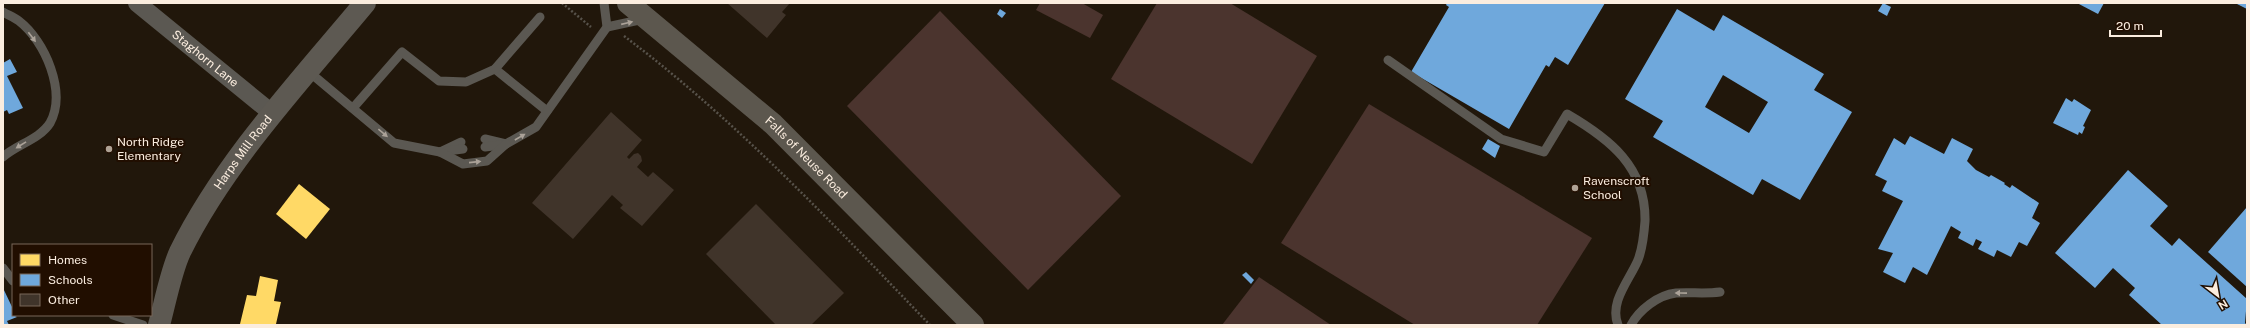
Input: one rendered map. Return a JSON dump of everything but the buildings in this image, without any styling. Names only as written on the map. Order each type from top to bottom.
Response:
[{"type":"main road","name":"Falls of Neuse Road","points":[[628,3],[773,124],[973,325]]},
{"type":"street","name":"Staghorn Lane","points":[[137,3],[272,114]]},
{"type":"street","name":"Harps Mill Road","points":[[159,325],[180,253],[214,192],[272,114],[365,3]]},
{"type":"lane","points":[[308,71],[394,143],[440,152],[463,164],[487,161],[506,144],[536,127],[607,27],[604,3]]},
{"type":"lane","points":[[3,12],[19,22],[44,54],[55,79],[57,102],[49,124],[37,135],[3,157]]},
{"type":"lane","points":[[353,108],[402,52],[439,81],[466,82],[495,69],[540,17]]},
{"type":"lane","points":[[607,27],[647,19]]},
{"type":"lane","points":[[1388,60],[1500,139],[1544,152],[1567,114],[1593,129],[1616,148],[1635,174],[1642,192],[1645,210],[1644,240],[1638,260],[1617,301],[1615,318],[1618,325]]},
{"type":"lane","points":[[495,69],[547,111]]},
{"type":"lane","points":[[485,143],[506,144]]},
{"type":"lane","points":[[440,152],[462,145]]},
{"type":"lane","points":[[3,268],[12,280]]},
{"type":"lane","points":[[1631,325],[1640,312],[1664,296],[1676,293],[1720,292]]},
{"type":"lane","points":[[115,316],[143,325]]},
{"type":"path","points":[[562,3],[591,27]]},
{"type":"path","points":[[627,39],[673,75],[776,168],[930,325]]},
{"type":"shaded area","points":[[1040,3],[1082,3],[1103,15],[1090,38],[1036,10]]},
{"type":"shaded area","points":[[1157,3],[1230,3],[1317,56],[1252,164],[1111,79]]},
{"type":"shaded area","points":[[940,11],[1121,196],[1028,290],[847,106]]},
{"type":"shaded area","points":[[1369,104],[1592,238],[1537,325],[1415,325],[1281,243]]},
{"type":"shaded area","points":[[1259,277],[1331,325],[1222,325]]},
{"type":"place","name":"North Ridge Elementary","points":[[109,149]]},
{"type":"place","name":"Ravenscroft School","points":[[1575,188]]}]
